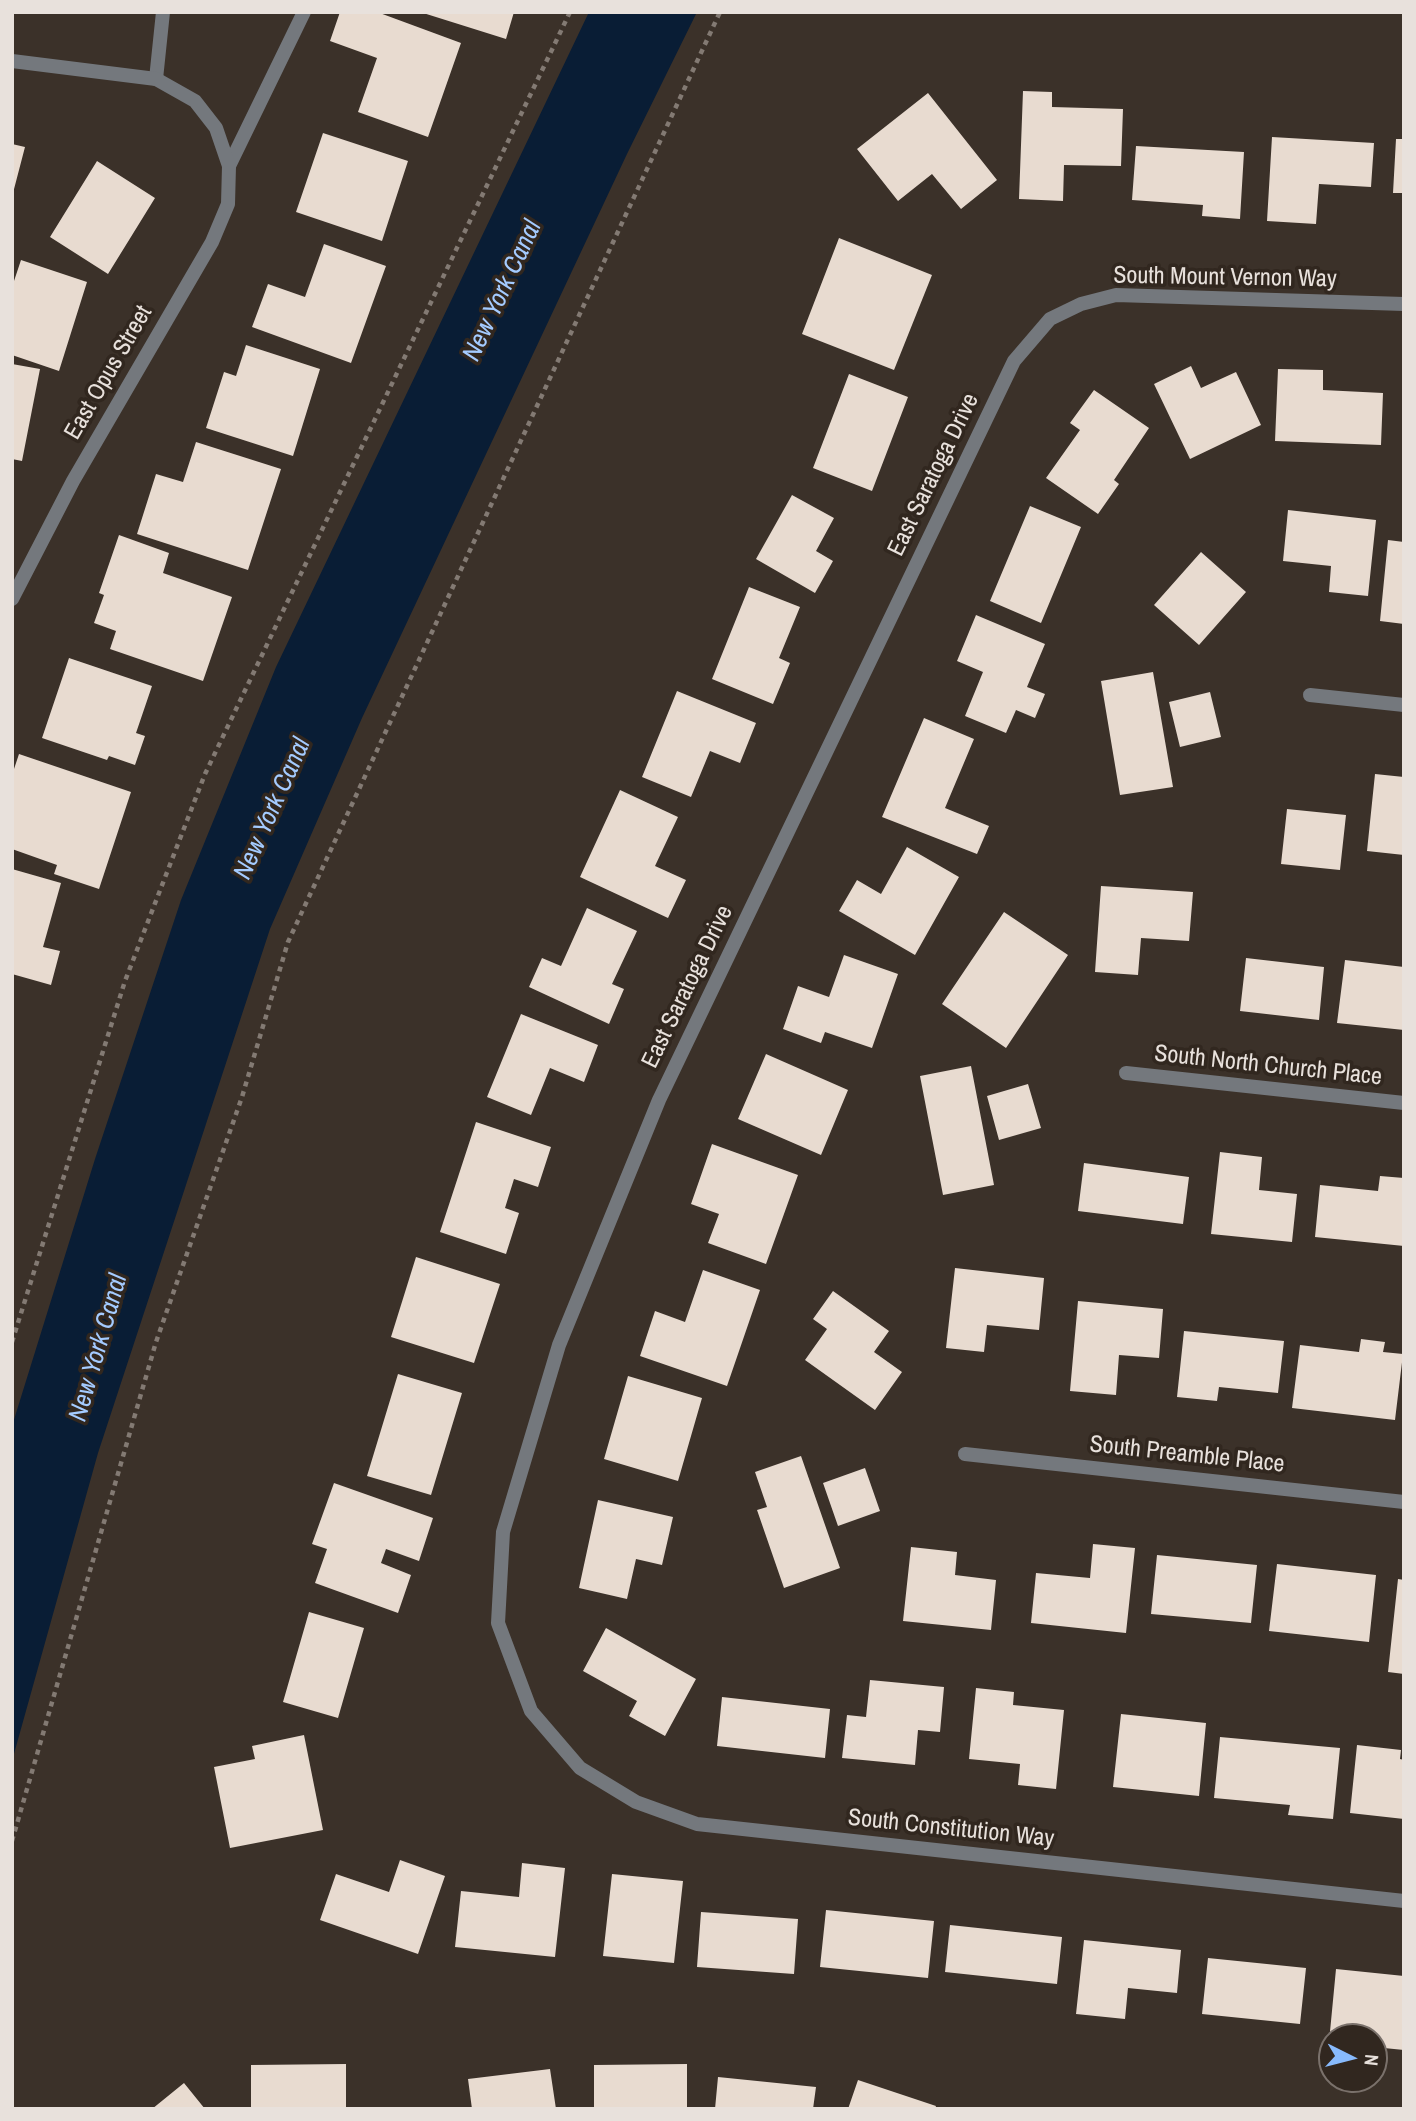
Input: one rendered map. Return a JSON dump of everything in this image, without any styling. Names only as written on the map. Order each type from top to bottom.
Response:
[{"type":"street","points":[[156,79],[163,12]]},
{"type":"street","points":[[229,166],[304,12]]},
{"type":"street","points":[[12,61],[156,79],[195,101],[216,128],[229,166]]},
{"type":"street","name":"East Opus Street","points":[[12,599],[73,481],[212,242],[228,204],[229,166]]},
{"type":"street","name":"South Mount Vernon Way","points":[[1050,319],[1081,304],[1116,295],[1404,304]]},
{"type":"street","name":"East Saratoga Drive","points":[[531,1712],[498,1623],[503,1532],[559,1345],[671,1074],[1014,361],[1050,319]]},
{"type":"street","points":[[1310,695],[1404,705]]},
{"type":"street","name":"South North Church Place","points":[[1126,1073],[1404,1103]]},
{"type":"street","name":"South Preamble Place","points":[[965,1454],[1404,1502]]},
{"type":"street","name":"South Constitution Way","points":[[531,1712],[580,1768],[636,1802],[697,1824],[1404,1901]]},
{"type":"path","points":[[12,1342],[125,981],[205,774],[570,12]]},
{"type":"path","points":[[12,1841],[156,1342],[242,1097],[288,942],[720,12]]},
{"type":"water","name":"New York Canal","points":[[589,12],[697,12],[627,154],[362,718],[270,929],[98,1453],[12,1761],[12,1426],[95,1159],[181,900],[276,667]]},
{"type":"building","points":[[340,12],[377,12],[461,43],[428,137],[358,112],[377,58],[330,41]]},
{"type":"building","points":[[420,12],[514,12],[506,39]]},
{"type":"building","points":[[1023,91],[1052,92],[1052,107],[1123,109],[1121,166],[1064,165],[1063,201],[1019,199]]},
{"type":"building","points":[[928,93],[997,180],[961,209],[932,174],[898,201],[857,149]]},
{"type":"building","points":[[323,133],[408,161],[382,241],[296,212]]},
{"type":"building","points":[[1272,137],[1374,143],[1371,187],[1319,184],[1316,224],[1267,221]]},
{"type":"building","points":[[1396,139],[1404,139],[1404,193],[1393,193]]},
{"type":"building","points":[[12,144],[25,147],[13,193],[12,193]]},
{"type":"building","points":[[1136,146],[1244,152],[1240,219],[1202,216],[1203,205],[1132,200]]},
{"type":"building","points":[[97,161],[155,198],[108,274],[50,237]]},
{"type":"building","points":[[839,238],[932,275],[894,370],[802,334]]},
{"type":"building","points":[[324,244],[386,266],[351,363],[252,327],[268,284],[305,297]]},
{"type":"building","points":[[21,260],[87,282],[59,371],[12,355],[12,287]]},
{"type":"building","points":[[246,345],[320,369],[293,456],[206,428],[224,372],[236,376]]},
{"type":"building","points":[[12,364],[40,369],[22,461],[12,459]]},
{"type":"building","points":[[1191,366],[1201,388],[1236,372],[1261,425],[1190,459],[1154,384]]},
{"type":"building","points":[[1278,369],[1323,370],[1323,390],[1383,393],[1381,445],[1275,441]]},
{"type":"building","points":[[849,374],[908,397],[872,491],[813,468]]},
{"type":"building","points":[[1094,390],[1149,428],[1114,480],[1119,484],[1098,514],[1046,478],[1080,430],[1070,423]]},
{"type":"building","points":[[196,442],[281,469],[248,570],[137,534],[156,474],[183,482]]},
{"type":"building","points":[[792,495],[834,518],[816,551],[833,561],[815,593],[756,559]]},
{"type":"building","points":[[1030,506],[1081,527],[1041,623],[990,601]]},
{"type":"building","points":[[1288,510],[1376,520],[1368,596],[1329,592],[1331,566],[1283,561]]},
{"type":"building","points":[[119,535],[169,553],[163,573],[232,597],[203,681],[110,649],[116,631],[94,623],[104,595],[99,593]]},
{"type":"building","points":[[1388,540],[1404,542],[1404,624],[1380,621]]},
{"type":"building","points":[[1201,552],[1246,592],[1199,645],[1154,605]]},
{"type":"building","points":[[749,587],[800,607],[779,658],[790,663],[773,704],[712,679]]},
{"type":"building","points":[[976,615],[1045,644],[1027,687],[1045,694],[1035,718],[1016,710],[1006,733],[965,716],[983,672],[957,661]]},
{"type":"building","points":[[69,658],[152,686],[136,733],[145,736],[135,765],[109,756],[107,760],[42,738]]},
{"type":"building","points":[[1153,672],[1173,787],[1120,795],[1101,681]]},
{"type":"building","points":[[677,691],[756,723],[740,763],[710,751],[691,797],[642,777]]},
{"type":"building","points":[[1210,692],[1221,737],[1180,747],[1169,702]]},
{"type":"building","points":[[924,718],[974,739],[945,808],[989,826],[977,854],[882,817]]},
{"type":"building","points":[[19,754],[131,792],[99,889],[54,874],[57,865],[12,849],[12,775]]},
{"type":"building","points":[[1375,774],[1404,777],[1404,855],[1367,851]]},
{"type":"building","points":[[620,790],[678,817],[655,866],[686,880],[668,918],[580,877]]},
{"type":"building","points":[[1287,809],[1346,815],[1340,870],[1281,864]]},
{"type":"building","points":[[907,847],[959,877],[915,955],[839,911],[857,880],[881,894]]},
{"type":"building","points":[[12,869],[61,883],[43,947],[60,951],[51,985],[12,974]]},
{"type":"building","points":[[1101,886],[1193,892],[1189,941],[1141,938],[1138,975],[1095,972]]},
{"type":"building","points":[[587,908],[637,931],[612,984],[624,989],[609,1024],[529,987],[542,958],[561,966]]},
{"type":"building","points":[[1004,912],[1068,955],[1006,1048],[942,1004]]},
{"type":"building","points":[[844,955],[898,974],[872,1048],[825,1032],[821,1043],[783,1029],[798,986],[829,997]]},
{"type":"building","points":[[1246,958],[1324,967],[1319,1020],[1240,1011]]},
{"type":"building","points":[[1345,960],[1404,967],[1404,1030],[1337,1023]]},
{"type":"building","points":[[521,1014],[598,1045],[584,1082],[550,1068],[531,1115],[487,1097]]},
{"type":"building","points":[[766,1054],[848,1090],[821,1155],[738,1119]]},
{"type":"building","points":[[971,1066],[994,1185],[943,1195],[920,1076]]},
{"type":"building","points":[[1028,1084],[1041,1128],[999,1140],[987,1096]]},
{"type":"building","points":[[476,1122],[551,1147],[538,1187],[514,1179],[505,1208],[519,1213],[506,1254],[440,1232]]},
{"type":"building","points":[[712,1144],[798,1175],[766,1264],[708,1243],[719,1214],[691,1204]]},
{"type":"building","points":[[1220,1152],[1262,1157],[1259,1190],[1297,1194],[1292,1242],[1211,1234]]},
{"type":"building","points":[[1084,1163],[1189,1177],[1183,1224],[1078,1211]]},
{"type":"building","points":[[1380,1176],[1404,1178],[1404,1246],[1315,1237],[1320,1185],[1378,1191]]},
{"type":"building","points":[[416,1257],[500,1284],[474,1363],[391,1337]]},
{"type":"building","points":[[955,1268],[1044,1278],[1039,1330],[987,1325],[984,1352],[946,1348]]},
{"type":"building","points":[[703,1270],[760,1290],[727,1386],[640,1356],[655,1311],[685,1322]]},
{"type":"building","points":[[833,1291],[889,1331],[874,1352],[902,1372],[875,1410],[805,1360],[827,1329],[813,1319]]},
{"type":"building","points":[[1078,1301],[1163,1309],[1159,1358],[1119,1355],[1116,1395],[1070,1391]]},
{"type":"building","points":[[1184,1331],[1284,1341],[1278,1393],[1219,1387],[1217,1401],[1177,1397]]},
{"type":"building","points":[[1361,1339],[1385,1342],[1383,1352],[1403,1354],[1395,1420],[1292,1408],[1300,1345],[1359,1352]]},
{"type":"building","points":[[398,1374],[462,1393],[431,1495],[367,1476]]},
{"type":"building","points":[[628,1376],[702,1398],[678,1481],[604,1459]]},
{"type":"building","points":[[801,1456],[840,1568],[784,1588],[757,1510],[767,1507],[755,1472]]},
{"type":"building","points":[[865,1468],[880,1511],[838,1526],[823,1483]]},
{"type":"building","points":[[334,1483],[433,1518],[419,1561],[386,1549],[381,1563],[411,1575],[398,1613],[315,1583],[327,1549],[312,1544]]},
{"type":"building","points":[[598,1500],[673,1517],[662,1565],[636,1559],[627,1599],[579,1588]]},
{"type":"building","points":[[1093,1544],[1135,1548],[1126,1633],[1031,1623],[1036,1573],[1090,1578]]},
{"type":"building","points":[[911,1547],[957,1552],[955,1575],[996,1580],[991,1630],[903,1621]]},
{"type":"building","points":[[1157,1555],[1257,1565],[1251,1623],[1151,1614]]},
{"type":"building","points":[[1277,1564],[1376,1575],[1369,1642],[1269,1631]]},
{"type":"building","points":[[1398,1579],[1404,1580],[1404,1674],[1388,1672]]},
{"type":"building","points":[[309,1612],[364,1628],[338,1718],[283,1702]]},
{"type":"building","points":[[606,1628],[696,1679],[665,1736],[629,1716],[637,1701],[583,1671]]},
{"type":"building","points":[[870,1680],[944,1687],[940,1732],[918,1730],[915,1765],[842,1758],[847,1715],[866,1717]]},
{"type":"building","points":[[976,1688],[1014,1692],[1013,1705],[1064,1710],[1056,1789],[1018,1785],[1020,1764],[969,1759]]},
{"type":"building","points":[[722,1697],[830,1709],[825,1758],[717,1746]]},
{"type":"building","points":[[1121,1714],[1206,1723],[1199,1796],[1113,1787]]},
{"type":"building","points":[[304,1735],[323,1830],[230,1848],[214,1767],[255,1759],[252,1746]]},
{"type":"building","points":[[1220,1737],[1340,1748],[1333,1819],[1288,1815],[1290,1805],[1214,1798]]},
{"type":"building","points":[[1357,1745],[1401,1750],[1400,1759],[1404,1760],[1404,1819],[1350,1813]]},
{"type":"building","points":[[400,1860],[445,1876],[418,1954],[320,1920],[336,1874],[389,1892]]},
{"type":"building","points":[[522,1863],[565,1868],[555,1957],[455,1947],[461,1891],[519,1897]]},
{"type":"building","points":[[612,1874],[683,1881],[674,1963],[603,1956]]},
{"type":"building","points":[[826,1910],[934,1921],[928,1978],[820,1967]]},
{"type":"building","points":[[701,1912],[798,1919],[794,1974],[697,1967]]},
{"type":"building","points":[[950,1925],[1062,1937],[1057,1984],[945,1972]]},
{"type":"building","points":[[1084,1940],[1181,1950],[1177,1993],[1128,1988],[1125,2019],[1076,2014]]},
{"type":"building","points":[[1208,1958],[1306,1968],[1300,2024],[1202,2014]]},
{"type":"building","points":[[1336,1969],[1404,1976],[1404,2050],[1388,2048],[1388,2023],[1331,2023]]},
{"type":"building","points":[[346,2064],[346,2109],[251,2109],[251,2065]]},
{"type":"building","points":[[687,2064],[687,2109],[594,2109],[594,2065]]},
{"type":"building","points":[[550,2069],[556,2109],[472,2109],[468,2079]]},
{"type":"building","points":[[718,2077],[816,2087],[813,2109],[715,2109]]},
{"type":"building","points":[[858,2080],[936,2106],[935,2109],[848,2109]]},
{"type":"building","points":[[184,2083],[205,2109],[152,2109]]}]
